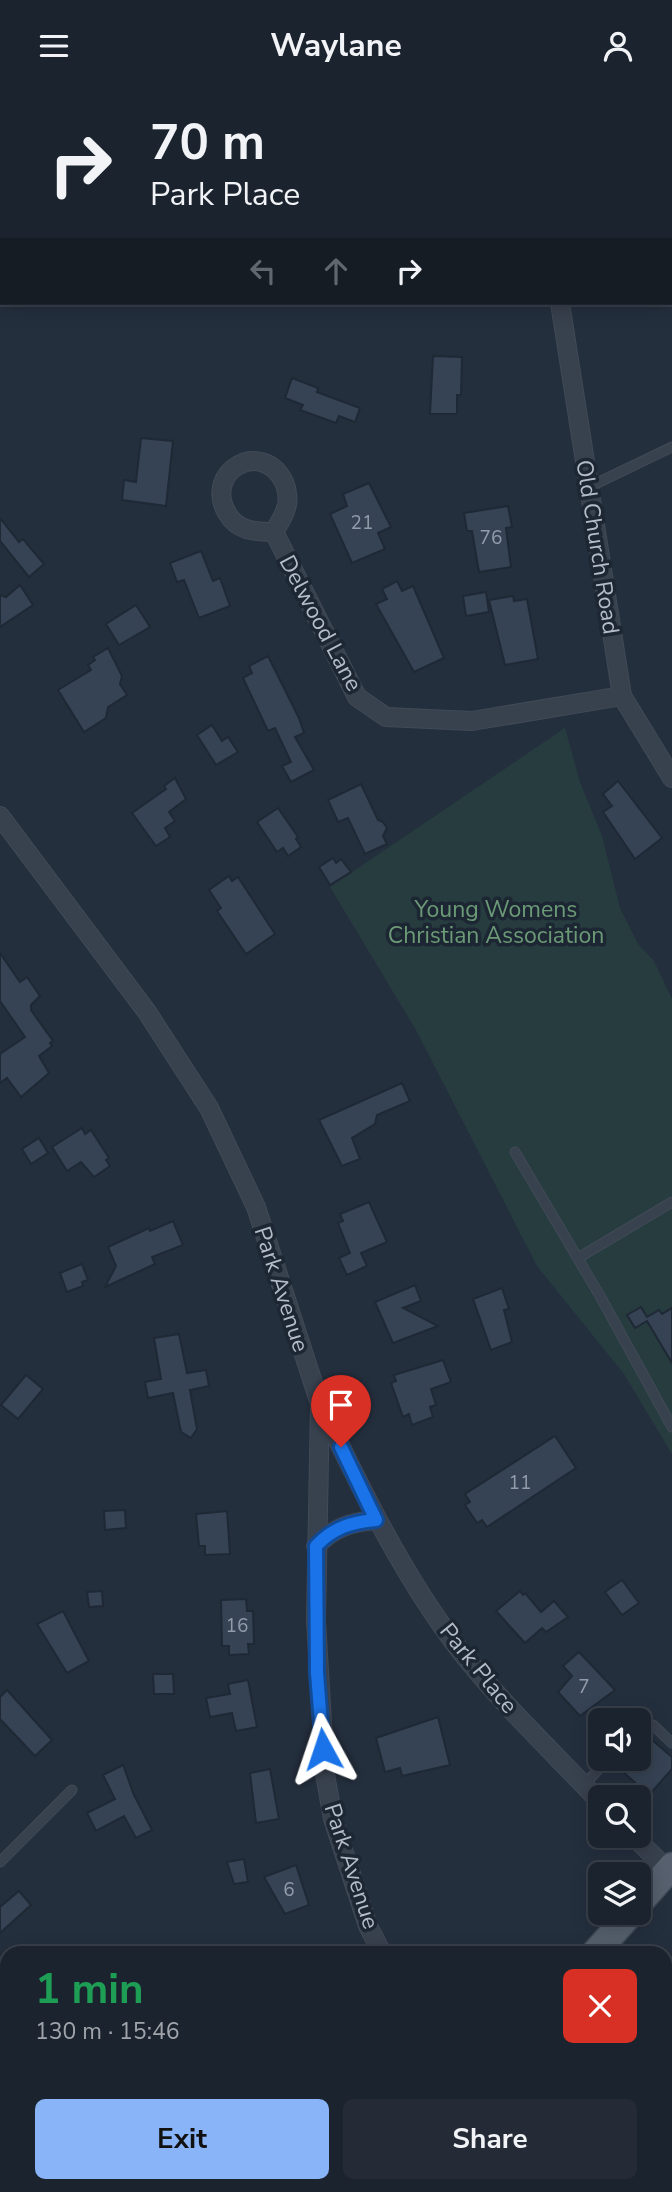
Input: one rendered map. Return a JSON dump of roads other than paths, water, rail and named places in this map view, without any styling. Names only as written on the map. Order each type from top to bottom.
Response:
[{"type":"main road","points":[[651,1891],[671,1870]]},
{"type":"main road","points":[[601,1946],[620,1925]]},
{"type":"street","name":"Old Church Road","points":[[559,305],[622,696],[672,778]]},
{"type":"street","name":"Delwood Lane","points":[[264,461],[279,474],[286,487],[287,506],[274,532],[242,529],[230,519],[222,505],[220,488],[225,476],[242,462],[264,461]]},
{"type":"street","name":"Delwood Lane","points":[[274,532],[357,697],[386,717],[472,721],[622,696]]},
{"type":"street","name":"Park Avenue","points":[[0,816],[131,989],[209,1108],[256,1207],[320,1404],[316,1546],[317,1673],[325,1774],[333,1819],[374,1946]]},
{"type":"street","name":"Park Place","points":[[320,1404],[376,1520],[414,1585],[462,1653],[506,1704],[588,1789]]},
{"type":"street","points":[[316,1546],[330,1531],[359,1521],[376,1520]]},
{"type":"street","points":[[646,1848],[671,1870]]},
{"type":"lane","points":[[589,487],[672,447]]},
{"type":"lane","points":[[515,1152],[578,1258],[672,1427]]},
{"type":"lane","points":[[578,1258],[672,1202]]},
{"type":"lane","points":[[651,1724],[672,1743]]},
{"type":"lane","points":[[584,1785],[597,1771]]},
{"type":"lane","points":[[0,1862],[72,1790]]},
{"type":"park label","name":"Young Womens Christian Association","points":[[496,922]]}]
